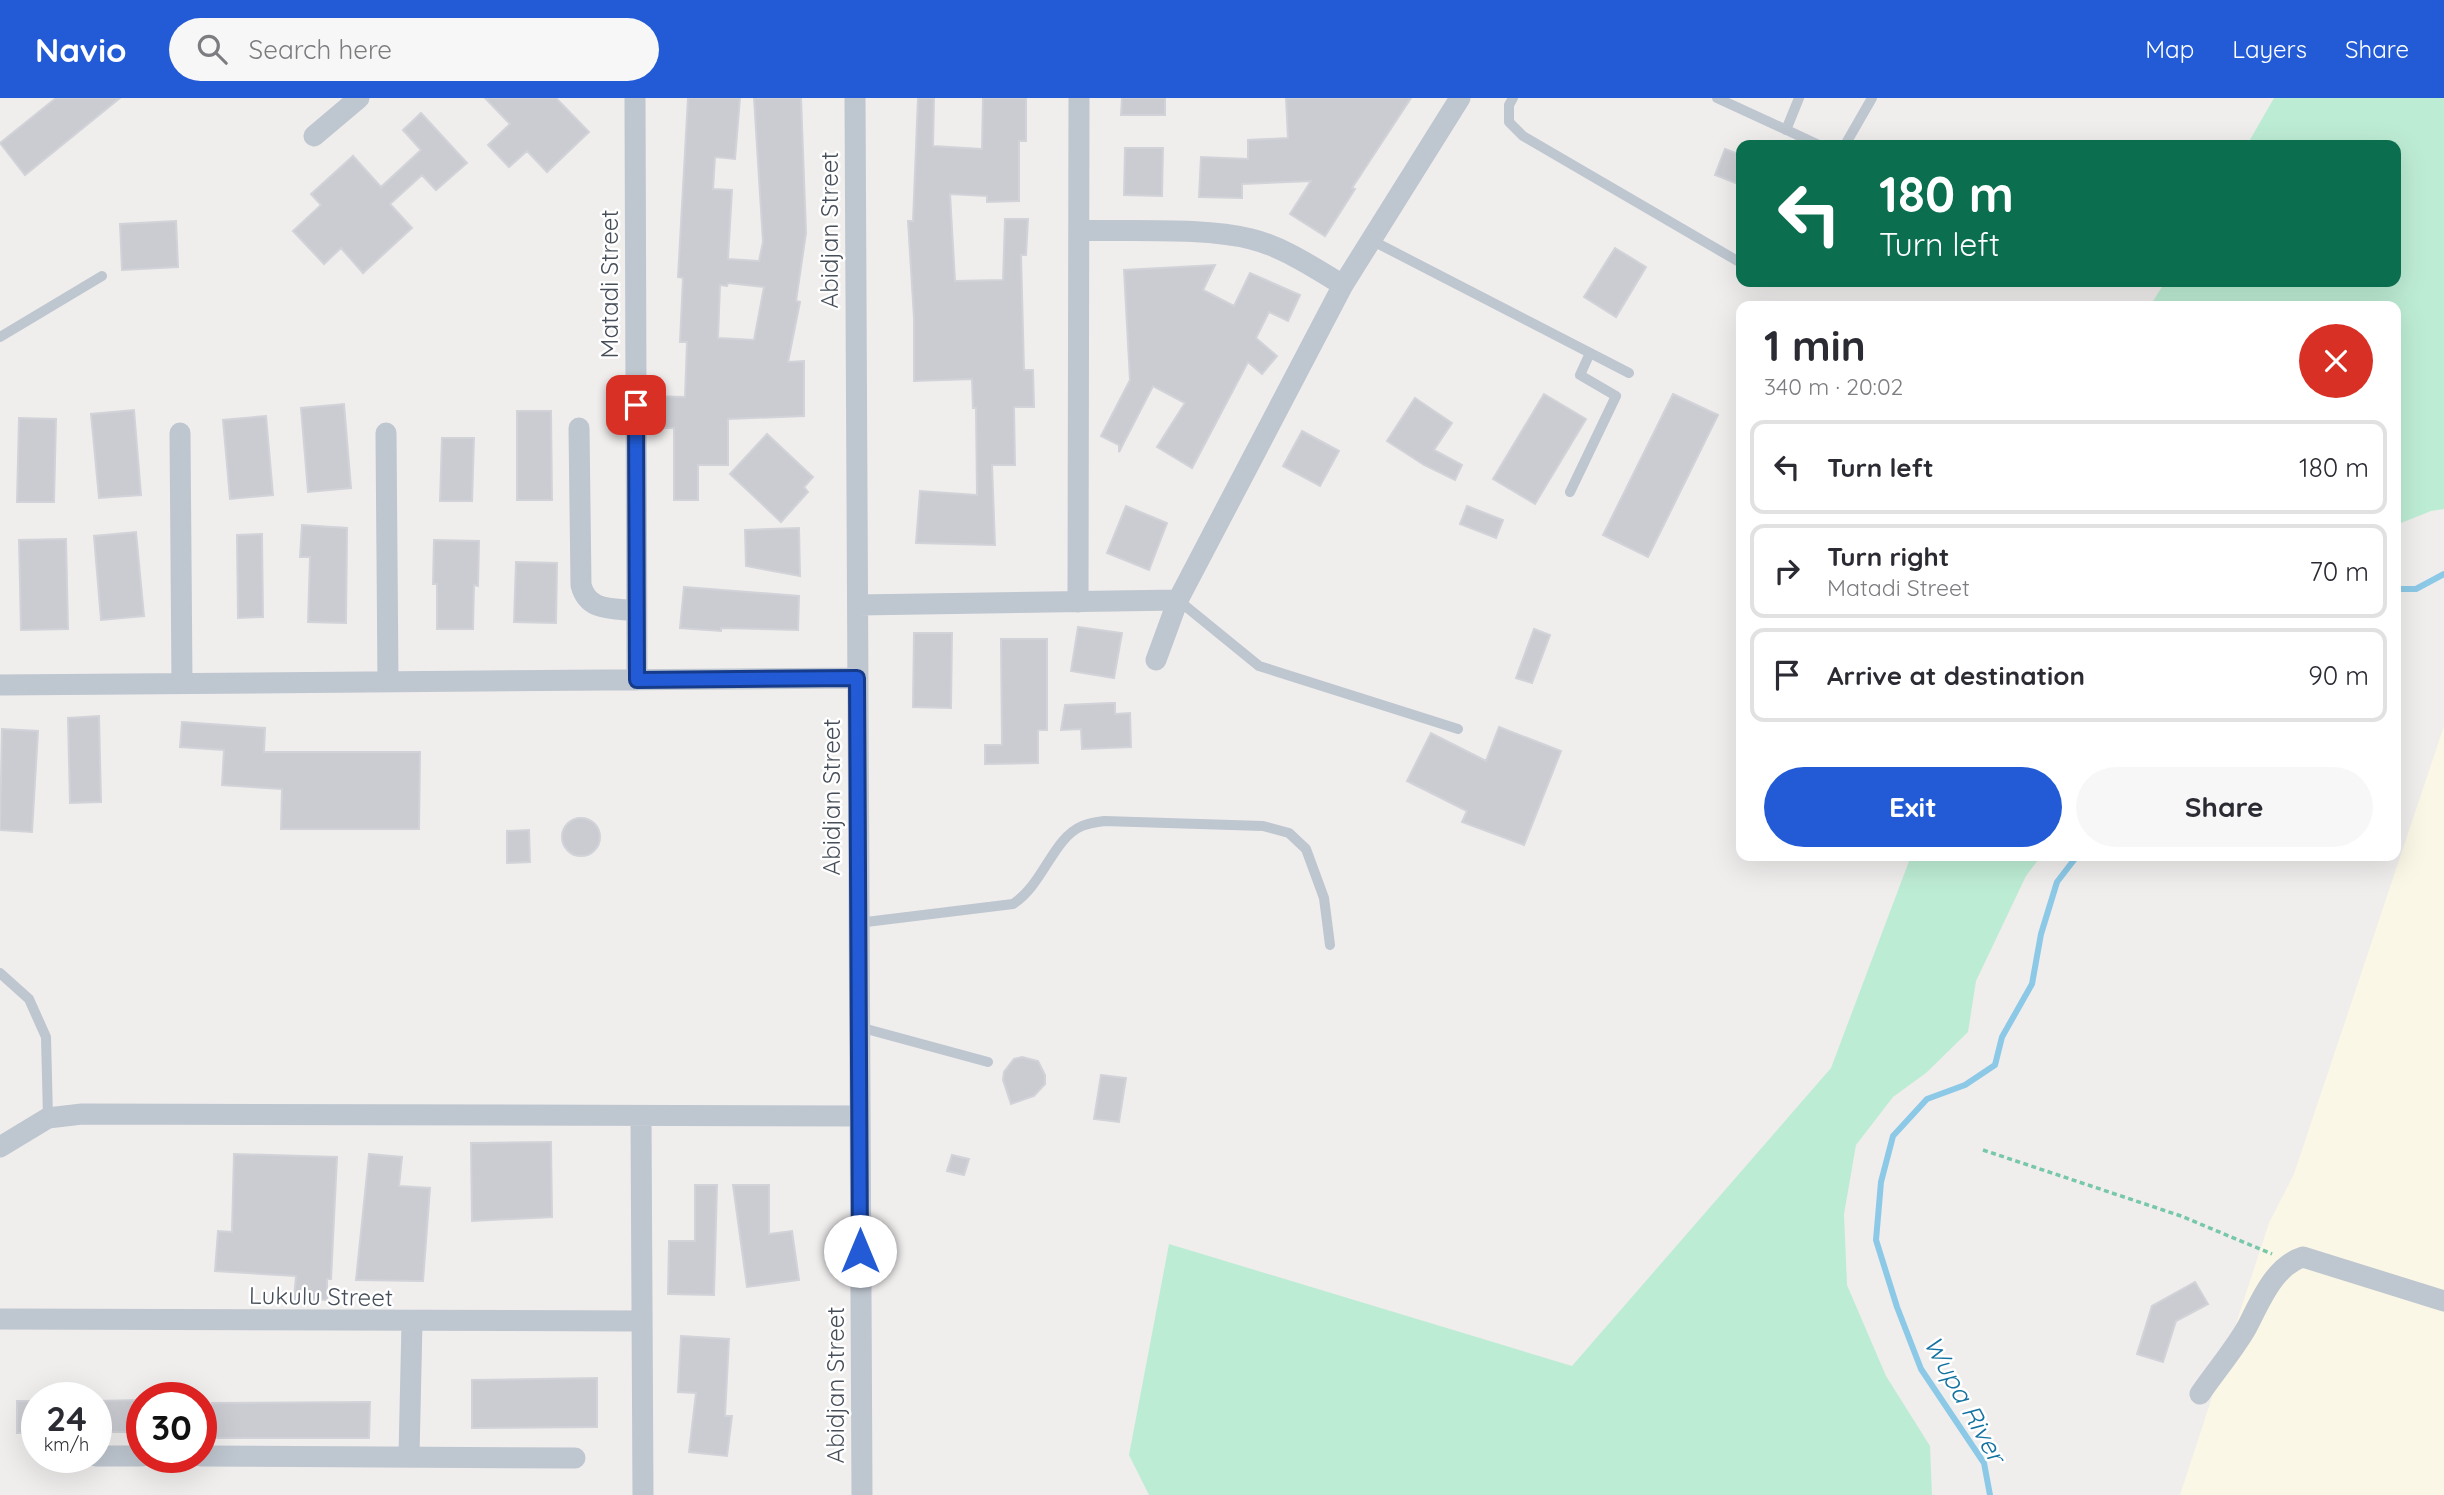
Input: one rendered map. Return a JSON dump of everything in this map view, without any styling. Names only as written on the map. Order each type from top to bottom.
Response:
[{"type":"street","points":[[314,136],[359,98]]},
{"type":"street","name":"Matadi Street","points":[[635,98],[637,680]]},
{"type":"street","name":"Abidjan Street","points":[[855,98],[862,1495]]},
{"type":"street","points":[[1077,602],[1079,98]]},
{"type":"street","points":[[1156,660],[1178,600],[1343,285],[1460,98]]},
{"type":"street","points":[[1079,230],[1217,234],[1252,239],[1287,253],[1343,285]]},
{"type":"street","points":[[579,428],[581,585],[584,597],[596,607],[636,611]]},
{"type":"street","points":[[180,433],[182,682]]},
{"type":"street","points":[[386,433],[388,682]]},
{"type":"street","points":[[858,605],[1178,600]]},
{"type":"street","points":[[0,685],[857,678]]},
{"type":"street","points":[[0,1147],[48,1118],[82,1114],[860,1116]]},
{"type":"street","points":[[641,1117],[643,1495]]},
{"type":"street","points":[[2200,1394],[2246,1327],[2258,1302],[2290,1261],[2303,1257],[2444,1301]]},
{"type":"street","name":"Lukulu Street","points":[[0,1319],[412,1323],[642,1321]]},
{"type":"street","points":[[409,1455],[412,1323]]},
{"type":"street","points":[[217,1456],[575,1458]]},
{"type":"lane","points":[[1513,98],[1508,105],[1508,122],[1523,136],[1736,260]]},
{"type":"lane","points":[[1717,98],[1808,140]]},
{"type":"lane","points":[[1789,140],[1799,98]]},
{"type":"lane","points":[[1848,140],[1872,98]]},
{"type":"lane","points":[[1371,240],[1629,373]]},
{"type":"lane","points":[[0,337],[102,276]]},
{"type":"lane","points":[[1570,492],[1616,396],[1580,375],[1590,352]]},
{"type":"lane","points":[[1178,600],[1259,666],[1458,729]]},
{"type":"lane","points":[[858,923],[1013,904],[1029,894],[1063,842],[1081,826],[1104,821],[1263,825],[1289,833],[1307,849],[1324,898],[1329,945]]},
{"type":"lane","points":[[0,973],[29,999],[47,1037],[48,1118]]},
{"type":"lane","points":[[859,1027],[988,1062]]},
{"type":"path","points":[[1983,1150],[2181,1216],[2290,1261]]},
{"type":"shaded area","points":[[2444,726],[2444,1495],[2180,1495],[2269,1223],[2294,1174]]},
{"type":"green space","points":[[2274,98],[2444,98],[2444,509],[2431,511],[2401,523],[2401,301],[2153,301],[2162,287],[2401,287],[2401,140],[2250,140]]},
{"type":"green space","points":[[1909,861],[2037,861],[2026,876],[1976,981],[1968,1032],[1926,1073],[1893,1097],[1856,1145],[1844,1214],[1847,1285],[1886,1376],[1930,1446],[1932,1495],[1149,1495],[1129,1455],[1169,1244],[1572,1366],[1831,1068]]},
{"type":"building","points":[[56,98],[120,98],[25,175],[0,143]]},
{"type":"building","points":[[485,98],[556,98],[589,132],[547,172],[527,151],[509,167],[488,145],[510,124]]},
{"type":"building","points":[[688,98],[740,98],[735,159],[715,157],[713,189],[732,190],[728,259],[759,261],[763,242],[754,98],[801,98],[806,233],[796,301],[800,302],[788,362],[804,361],[804,416],[728,419],[728,465],[698,465],[698,500],[674,500],[674,428],[651,428],[652,396],[685,397],[687,342],[680,342],[683,278],[678,277]],"holes":[[[728,283],[764,287],[754,340],[718,338],[720,285],[727,286]]]},
{"type":"building","points":[[918,98],[934,98],[933,146],[982,149],[983,98],[1026,98],[1026,141],[1019,141],[1019,201],[987,202],[987,196],[950,194],[955,281],[1003,280],[1005,219],[1028,219],[1026,255],[1021,255],[1024,370],[1033,370],[1034,407],[1014,407],[1015,465],[992,465],[995,545],[916,543],[920,491],[977,495],[976,408],[973,408],[972,379],[914,381],[914,318],[908,221],[913,221]]},
{"type":"building","points":[[1122,98],[1165,98],[1165,115],[1121,115]]},
{"type":"building","points":[[1286,98],[1411,98],[1352,188],[1355,189],[1325,236],[1290,214],[1311,181],[1242,184],[1242,198],[1199,197],[1201,157],[1248,159],[1248,140],[1288,138]]},
{"type":"building","points":[[421,113],[467,163],[436,190],[422,175],[390,204],[412,228],[363,273],[341,248],[324,264],[293,231],[321,205],[311,194],[353,156],[381,187],[421,150],[403,130]]},
{"type":"building","points":[[1125,148],[1163,148],[1162,196],[1124,195]]},
{"type":"building","points":[[1725,149],[1736,153],[1736,183],[1715,175]]},
{"type":"building","points":[[176,221],[178,267],[122,270],[120,224]]},
{"type":"building","points":[[1615,248],[1646,267],[1616,317],[1584,297]]},
{"type":"building","points":[[1215,265],[1203,290],[1234,306],[1250,273],[1300,295],[1288,321],[1269,312],[1256,338],[1277,356],[1262,374],[1248,362],[1192,468],[1157,447],[1185,403],[1153,386],[1119,452],[1119,445],[1101,436],[1130,380],[1124,270]]},
{"type":"building","points":[[1544,394],[1586,419],[1535,504],[1493,479]]},
{"type":"building","points":[[1673,394],[1718,415],[1648,557],[1603,535]]},
{"type":"building","points":[[1415,398],[1452,423],[1434,450],[1462,465],[1455,480],[1424,465],[1387,441]]},
{"type":"building","points":[[344,404],[351,488],[308,492],[301,408]]},
{"type":"building","points":[[134,410],[141,495],[99,498],[91,414]]},
{"type":"building","points":[[517,411],[551,411],[552,500],[517,500]]},
{"type":"building","points":[[266,416],[273,495],[230,499],[223,420]]},
{"type":"building","points":[[19,418],[56,419],[54,502],[17,502]]},
{"type":"building","points":[[1302,431],[1339,451],[1320,486],[1283,466]]},
{"type":"building","points":[[767,434],[813,477],[804,487],[808,492],[781,522],[730,474]]},
{"type":"building","points":[[442,438],[474,438],[472,501],[440,501]]},
{"type":"building","points":[[1126,506],[1167,523],[1149,570],[1107,553]]},
{"type":"building","points":[[1467,506],[1503,520],[1496,538],[1460,524]]},
{"type":"building","points":[[302,525],[347,528],[346,623],[308,622],[310,557],[300,557]]},
{"type":"building","points":[[799,528],[800,576],[746,566],[745,530]]},
{"type":"building","points":[[136,532],[144,616],[101,620],[94,536]]},
{"type":"building","points":[[262,534],[263,617],[238,618],[237,535]]},
{"type":"building","points":[[66,539],[68,629],[21,630],[19,540]]},
{"type":"building","points":[[434,540],[479,541],[473,629],[437,629],[437,584],[433,584]]},
{"type":"building","points":[[516,562],[557,563],[556,623],[514,622]]},
{"type":"building","points":[[684,587],[799,596],[798,630],[721,628],[721,631],[680,628]]},
{"type":"building","points":[[1078,627],[1122,633],[1114,678],[1071,671]]},
{"type":"building","points":[[1534,629],[1550,635],[1532,683],[1516,678]]},
{"type":"building","points":[[914,633],[952,633],[951,708],[913,707]]},
{"type":"building","points":[[1001,639],[1047,639],[1047,730],[1038,730],[1038,763],[985,764],[985,745],[1002,745]]},
{"type":"building","points":[[1115,703],[1115,714],[1130,713],[1131,747],[1082,749],[1081,729],[1061,730],[1065,705]]},
{"type":"building","points":[[99,716],[101,802],[70,803],[68,718]]},
{"type":"building","points":[[182,722],[265,728],[264,752],[420,752],[419,829],[281,829],[282,789],[222,785],[224,750],[180,747]]},
{"type":"building","points":[[1499,727],[1561,751],[1524,845],[1462,822],[1467,811],[1407,781],[1431,733],[1486,761]]},
{"type":"building","points":[[2,729],[38,731],[32,832],[0,830]]},
{"type":"building","points":[[581,818],[594,824],[600,837],[594,850],[581,856],[568,850],[562,837],[568,824]]},
{"type":"building","points":[[529,830],[530,862],[507,863],[507,831]]},
{"type":"building","points":[[1022,1057],[1038,1061],[1045,1075],[1045,1084],[1034,1096],[1011,1104],[1003,1080],[1004,1072],[1014,1059]]},
{"type":"building","points":[[1101,1075],[1126,1078],[1119,1122],[1094,1119]]},
{"type":"building","points":[[551,1142],[552,1217],[472,1221],[471,1143]]},
{"type":"building","points":[[234,1154],[337,1157],[331,1279],[327,1279],[327,1300],[294,1299],[296,1276],[215,1271],[218,1231],[232,1232]]},
{"type":"building","points":[[369,1154],[402,1157],[399,1186],[430,1188],[423,1281],[356,1280]]},
{"type":"building","points":[[952,1155],[969,1159],[964,1175],[947,1171]]},
{"type":"building","points":[[695,1185],[717,1185],[714,1295],[668,1294],[669,1241],[695,1241]]},
{"type":"building","points":[[733,1185],[769,1185],[769,1234],[792,1231],[799,1280],[747,1287]]},
{"type":"building","points":[[2195,1282],[2208,1304],[2176,1321],[2163,1362],[2137,1354],[2152,1306]]},
{"type":"building","points":[[681,1336],[729,1339],[725,1416],[732,1416],[727,1456],[689,1452],[696,1393],[678,1392]]},
{"type":"building","points":[[597,1378],[597,1427],[472,1428],[472,1380]]},
{"type":"building","points":[[126,1400],[126,1432],[112,1432],[112,1401]]},
{"type":"building","points":[[17,1401],[21,1401],[21,1433],[17,1433]]},
{"type":"building","points":[[370,1402],[369,1438],[217,1438],[217,1403]]},
{"type":"waterway","name":"Wupa River","points":[[2401,589],[2416,589],[2444,574]]},
{"type":"waterway","name":"Wupa River","points":[[1990,1495],[1984,1463],[1921,1369],[1897,1307],[1876,1240],[1881,1182],[1893,1136],[1927,1099],[1965,1085],[1995,1065],[2002,1037],[2032,984],[2041,934],[2057,882],[2073,861]]},
{"type":"route","points":[[636,405],[637,680],[857,678],[860,1251]]}]
